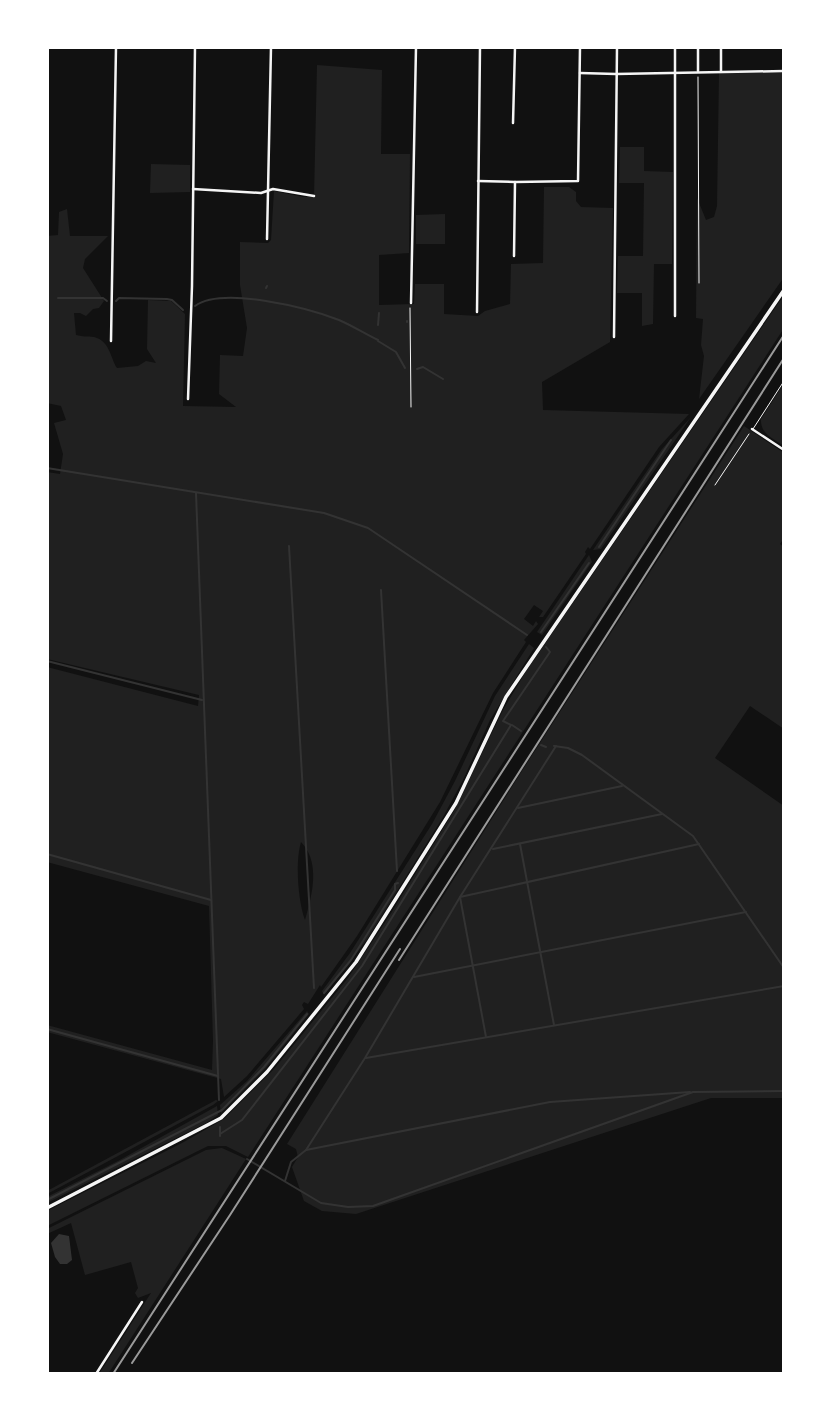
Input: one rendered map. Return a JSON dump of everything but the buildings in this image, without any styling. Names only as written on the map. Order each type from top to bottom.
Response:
[{"type":"street","points":[[111,341],[116,47]]},
{"type":"street","points":[[188,400],[195,47]]},
{"type":"street","points":[[267,239],[271,47]]},
{"type":"street","points":[[411,303],[416,47]]},
{"type":"street","points":[[477,312],[480,47]]},
{"type":"street","points":[[513,123],[515,47]]},
{"type":"street","points":[[478,181],[578,181],[580,47]]},
{"type":"street","points":[[614,337],[617,47]]},
{"type":"street","points":[[675,47],[675,316]]},
{"type":"street","points":[[698,47],[698,71]]},
{"type":"street","points":[[721,47],[721,71]]},
{"type":"street","points":[[580,73],[784,71]]},
{"type":"street","points":[[514,256],[515,182]]},
{"type":"street","points":[[193,188],[260,193],[273,189],[314,196]]},
{"type":"street","points":[[47,1208],[221,1118],[267,1072],[312,1019],[356,962],[429,846],[461,793],[514,686],[784,290]]},
{"type":"street","points":[[752,429],[784,450]]},
{"type":"street","points":[[96,1374],[142,1302]]},
{"type":"lane","points":[[752,429],[784,381]]},
{"type":"path","points":[[698,71],[699,283]]},
{"type":"path","points":[[411,303],[411,407]]},
{"type":"path","points":[[715,485],[752,429]]},
{"type":"shaded area","points":[[317,65],[382,70],[381,154],[410,154],[409,253],[379,255],[379,305],[414,304],[415,284],[444,284],[444,314],[478,316],[485,311],[510,304],[511,264],[543,263],[544,187],[569,187],[576,192],[576,201],[581,207],[613,208],[610,342],[542,382],[543,410],[689,414],[659,447],[590,549],[588,547],[586,554],[543,617],[539,617],[543,611],[534,605],[524,619],[533,626],[536,621],[538,624],[524,640],[526,642],[493,693],[440,802],[357,936],[308,1004],[304,1002],[304,1009],[247,1076],[224,1097],[221,1079],[47,1032],[47,1025],[212,1070],[209,906],[47,862],[47,667],[198,706],[199,695],[47,659],[47,472],[60,474],[63,454],[54,423],[66,420],[61,406],[47,403],[47,236],[58,235],[59,212],[67,209],[70,236],[108,236],[85,259],[83,268],[104,301],[99,308],[93,309],[86,316],[74,313],[76,335],[94,337],[103,342],[117,368],[138,366],[146,361],[156,363],[147,349],[148,300],[171,301],[185,314],[183,406],[236,407],[219,394],[220,355],[243,356],[247,328],[240,285],[240,242],[268,243],[271,240],[274,191],[314,197]],"holes":[[[301,842],[307,850],[313,869],[313,880],[305,920],[298,881]]]},
{"type":"shaded area","points":[[719,73],[784,73],[784,277],[699,399],[704,356],[701,345],[703,319],[696,318],[697,198],[706,220],[714,217],[717,206]]},
{"type":"shaded area","points":[[620,147],[644,147],[644,171],[673,172],[672,264],[654,264],[653,324],[642,326],[642,293],[617,293],[618,256],[643,256],[644,183],[619,183]]},
{"type":"shaded area","points":[[151,164],[190,165],[190,192],[150,193]]},
{"type":"shaded area","points":[[445,214],[445,244],[416,244],[416,215]]},
{"type":"shaded area","points":[[784,295],[784,328],[248,1157],[226,1146],[208,1146],[47,1226],[47,1211],[224,1119],[274,1069],[348,978],[454,811],[503,710],[525,673]]},
{"type":"shaded area","points":[[784,383],[784,446],[765,432],[761,419]]},
{"type":"shaded area","points":[[691,417],[601,549],[593,550],[662,449]]},
{"type":"shaded area","points":[[744,426],[784,453],[784,538],[780,544],[784,547],[784,729],[750,706],[715,758],[784,806],[784,1098],[711,1098],[356,1214],[322,1211],[304,1201],[292,1167],[298,1157],[296,1149],[287,1144],[520,774]]},
{"type":"shaded area","points":[[589,555],[592,562],[542,635],[537,632]]},
{"type":"shaded area","points":[[529,644],[534,648],[490,720],[443,817],[366,941],[324,995],[322,991],[350,953],[432,824],[495,696]]},
{"type":"shaded area","points":[[307,1011],[309,1014],[266,1068],[221,1113],[220,1105],[247,1081]]},
{"type":"shaded area","points":[[218,1101],[213,1105],[47,1194],[47,1191]]},
{"type":"shaded area","points":[[217,1106],[218,1115],[206,1123],[47,1203],[47,1197]]},
{"type":"shaded area","points":[[222,1148],[246,1159],[108,1374],[99,1374],[151,1293],[138,1298],[131,1262],[85,1275],[71,1223],[47,1234],[47,1229],[206,1150]]},
{"type":"shaded area","points":[[59,1234],[69,1236],[72,1260],[67,1264],[60,1264],[51,1243]]},
{"type":"waterway","points":[[58,298],[103,298],[107,301]]},
{"type":"waterway","points":[[116,301],[119,298],[167,299],[183,310]]},
{"type":"waterway","points":[[195,306],[208,300],[225,298],[266,301],[325,315],[378,340]]},
{"type":"waterway","points":[[378,325],[379,313]]},
{"type":"waterway","points":[[378,341],[396,352],[405,368]]},
{"type":"waterway","points":[[417,369],[423,367],[443,379]]},
{"type":"waterway","points":[[599,547],[671,440]]},
{"type":"waterway","points":[[47,468],[324,513],[368,528],[527,635]]},
{"type":"waterway","points":[[196,493],[219,1100]]},
{"type":"waterway","points":[[289,546],[314,988]]},
{"type":"waterway","points":[[541,632],[589,563]]},
{"type":"waterway","points":[[381,590],[397,871]]},
{"type":"waterway","points":[[220,1134],[242,1120],[362,966],[511,725],[503,721],[550,652],[546,647]]},
{"type":"waterway","points":[[47,661],[202,700]]},
{"type":"waterway","points":[[512,725],[521,731]]},
{"type":"waterway","points":[[541,745],[546,747]]},
{"type":"waterway","points":[[554,746],[568,748],[582,755],[693,836],[784,968]]},
{"type":"waterway","points":[[306,1150],[365,1058],[460,897],[556,746]]},
{"type":"waterway","points":[[518,808],[622,786]]},
{"type":"waterway","points":[[493,849],[662,814]]},
{"type":"waterway","points":[[520,844],[554,1025]]},
{"type":"waterway","points":[[486,1037],[460,897],[699,844]]},
{"type":"waterway","points":[[47,854],[211,900]]},
{"type":"waterway","points":[[324,993],[351,960],[398,883]]},
{"type":"waterway","points":[[414,977],[746,912]]},
{"type":"waterway","points":[[366,1058],[784,986]]},
{"type":"waterway","points":[[47,1200],[222,1110],[264,1067],[307,1014]]},
{"type":"waterway","points":[[47,1029],[218,1076]]},
{"type":"waterway","points":[[247,1159],[321,1203],[348,1207],[373,1206],[693,1092],[784,1091]]},
{"type":"waterway","points":[[285,1181],[291,1162],[306,1150],[550,1102],[690,1092]]},
{"type":"waterway","points":[[220,1127],[220,1136]]},
{"type":"railway","points":[[113,1374],[784,335]]},
{"type":"railway","points":[[399,960],[784,358]]},
{"type":"railway","points":[[132,1363],[400,949]]}]
